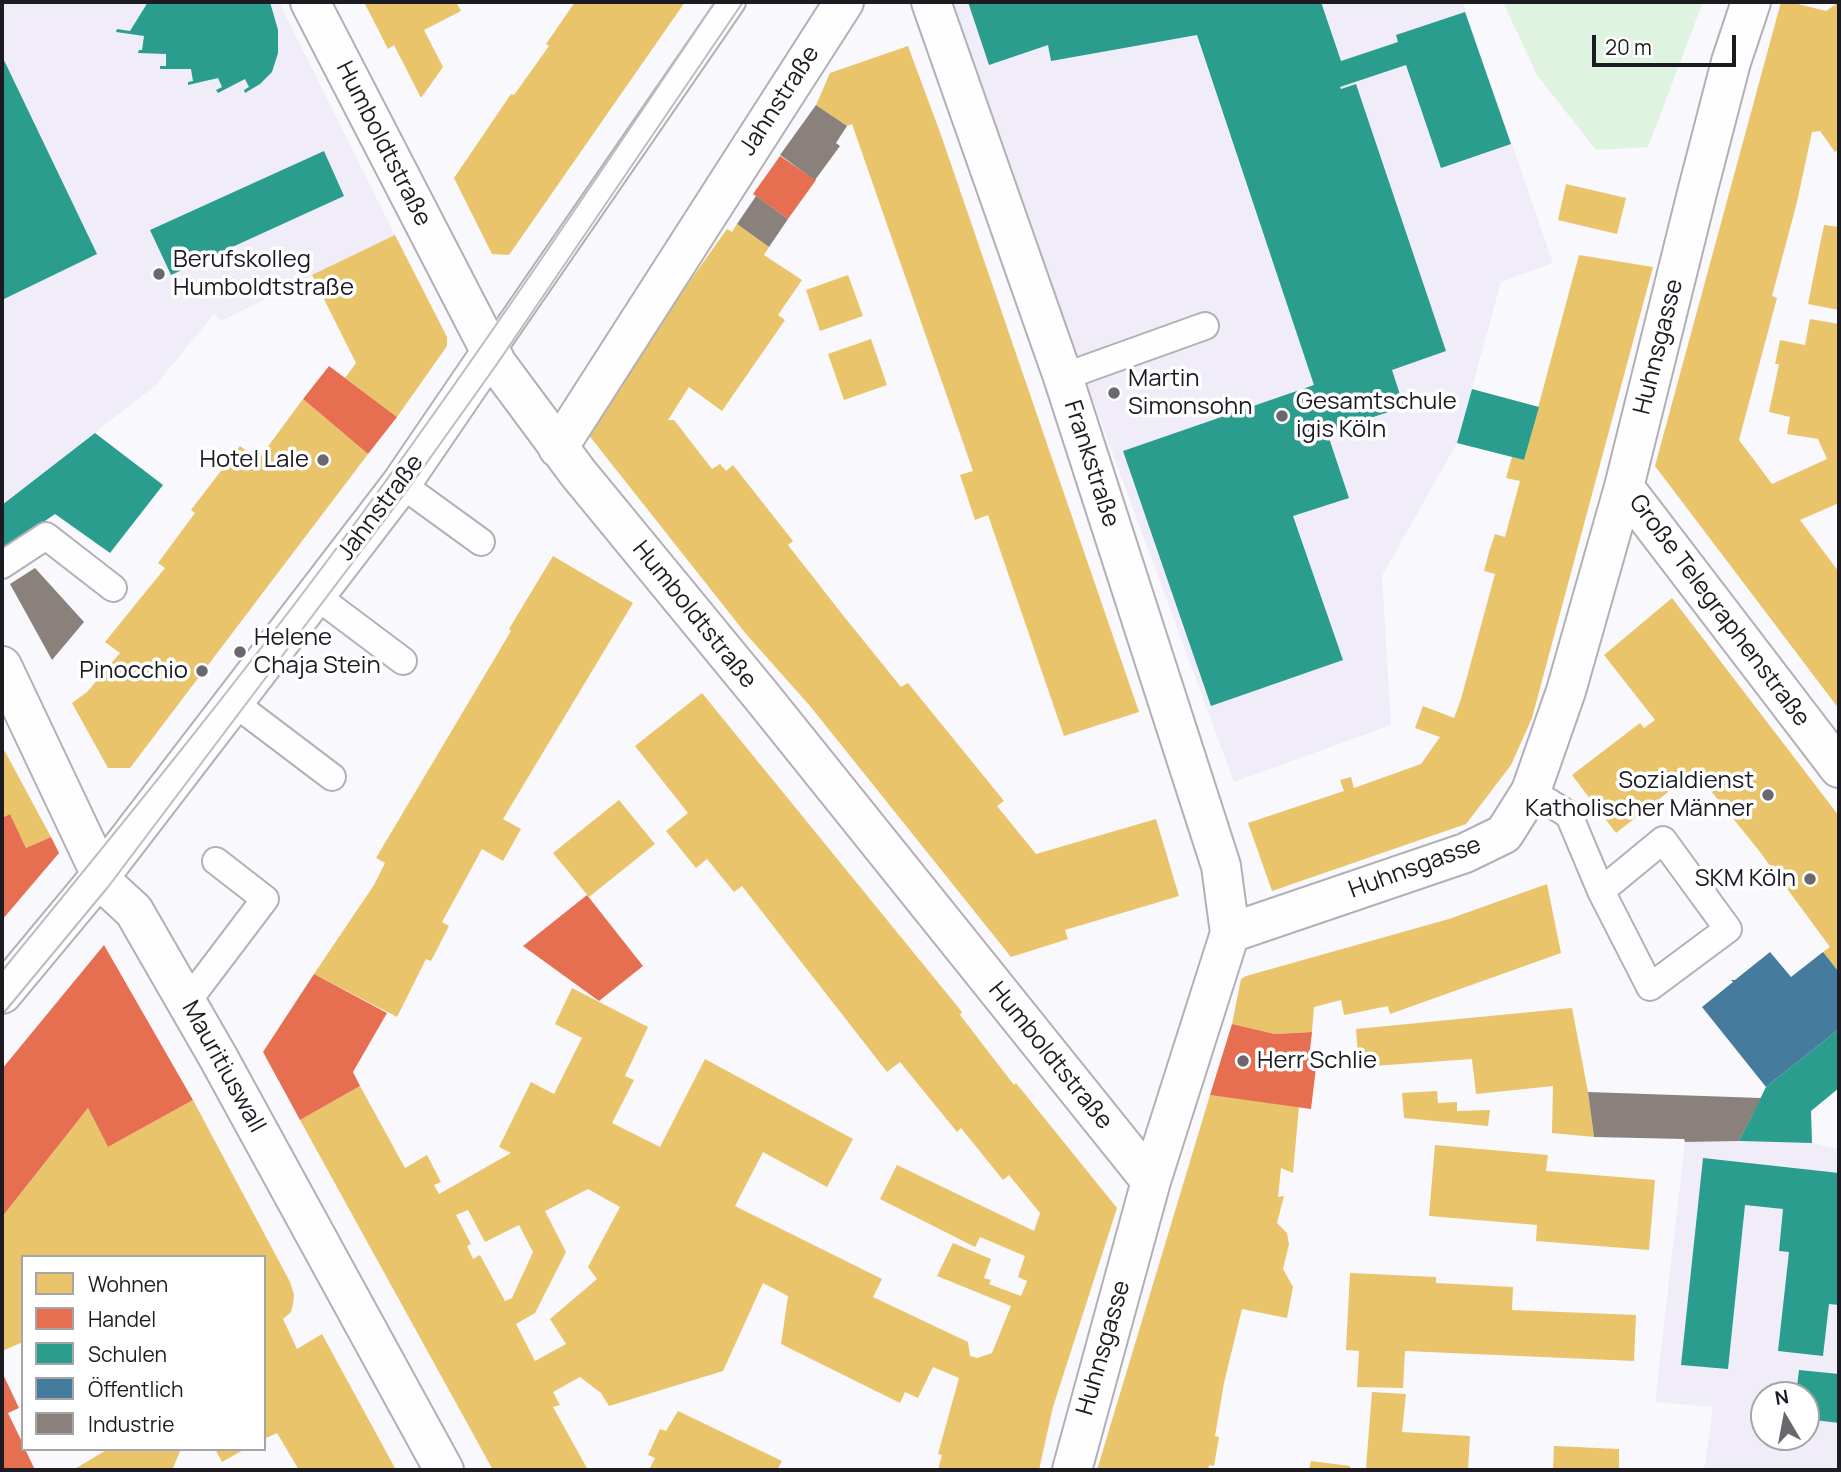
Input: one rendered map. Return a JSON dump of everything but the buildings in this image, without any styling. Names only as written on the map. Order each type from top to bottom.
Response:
[{"type":"street","name":"Humboldtstraße","points":[[310,2],[491,352],[558,449],[771,708],[1151,1181]]},
{"type":"street","name":"Jahnstraße","points":[[558,449],[844,2]]},
{"type":"street","name":"Frankstraße","points":[[931,2],[1063,377],[1221,866],[1230,933]]},
{"type":"street","name":"Huhnsgasse","points":[[1072,1470],[1151,1181],[1230,933],[1465,853],[1504,834],[1531,791],[1566,691],[1624,487],[1731,62],[1751,2]]},
{"type":"street","name":"Jahnstraße","points":[[2,994],[100,874],[401,484],[491,352]]},
{"type":"street","name":"Große Telegraphenstraße","points":[[1624,487],[1839,768]]},
{"type":"street","name":"Mauritiuswall","points":[[2,666],[100,874],[108,887],[134,911],[187,1002],[444,1470]]},
{"type":"lane","name":"Jahnstraße","points":[[491,352],[732,2]]},
{"type":"lane","points":[[1063,377],[1205,326]]},
{"type":"lane","points":[[401,484],[481,542]]},
{"type":"lane","points":[[2,565],[46,536],[113,588]]},
{"type":"lane","points":[[315,595],[403,661]]},
{"type":"lane","points":[[233,702],[332,777]]},
{"type":"lane","points":[[1531,791],[1569,815],[1601,891],[1650,987],[1728,929],[1663,840],[1601,891]]},
{"type":"lane","points":[[187,1002],[265,899],[216,861]]},
{"type":"shaded area","name":"Berufskolleg Humboldtstraße","points":[[2,2],[279,2],[395,235],[221,321],[214,314],[156,385],[2,505]]},
{"type":"shaded area","name":"Gesamtschule igis Köln","points":[[946,2],[1463,2],[1553,263],[1501,282],[1457,443],[1382,576],[1391,725],[1234,782]]},
{"type":"shaded area","points":[[1685,1142],[1812,1143],[1839,1149],[1839,1470],[1704,1470],[1713,1407],[1655,1402]]},
{"type":"green space","points":[[1503,2],[1703,2],[1648,147],[1596,150],[1537,75]]},
{"type":"tram line","points":[[2,971],[229,689],[361,515],[496,324],[715,2]]},
{"type":"tram line","points":[[2,1015],[108,887],[408,489],[497,364],[743,2]]},
{"type":"place","name":"Berufskolleg Humboldtstraße","points":[[159,274]]},
{"type":"place","name":"Martin Simonsohn","points":[[1114,393]]},
{"type":"place","name":"Gesamtschule igis Köln","points":[[1282,416]]},
{"type":"place","name":"Hotel Lale","points":[[323,460]]},
{"type":"place","name":"Helene Chaja Stein","points":[[240,652]]},
{"type":"place","name":"Pinocchio","points":[[202,671]]},
{"type":"place","name":"Sozialdienst Katholischer Männer","points":[[1768,795]]},
{"type":"place","name":"SKM Köln","points":[[1810,879]]},
{"type":"place","name":"Herr Schlie","points":[[1243,1061]]}]
